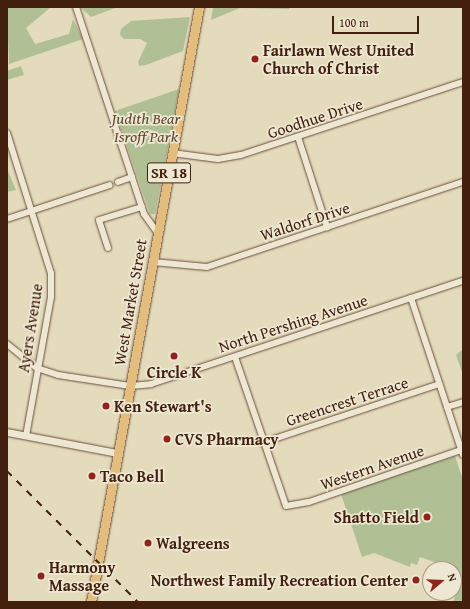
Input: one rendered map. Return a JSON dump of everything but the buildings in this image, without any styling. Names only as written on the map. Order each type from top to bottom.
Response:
[{"type":"main road","name":"West Market Street","points":[[91,602],[199,7]]},
{"type":"street","points":[[76,7],[142,207],[158,233]]},
{"type":"street","name":"Goodhue Drive","points":[[172,153],[227,158],[298,137],[463,82]]},
{"type":"street","name":"Ayers Avenue","points":[[7,133],[51,273],[51,297],[37,368],[26,436]]},
{"type":"street","points":[[298,137],[328,227]]},
{"type":"street","points":[[118,182],[132,177]]},
{"type":"street","name":"Waldorf Drive","points":[[153,262],[207,267],[463,182]]},
{"type":"street","points":[[7,219],[110,185]]},
{"type":"street","points":[[108,248],[99,220],[142,207]]},
{"type":"street","name":"North Pershing Avenue","points":[[37,368],[66,376],[130,386],[151,384],[463,281]]},
{"type":"street","points":[[411,298],[462,452]]},
{"type":"street","points":[[7,344],[37,368]]},
{"type":"street","points":[[235,356],[262,442]]},
{"type":"street","name":"Greencrest Terrace","points":[[262,442],[440,384]]},
{"type":"street","points":[[447,408],[463,402]]},
{"type":"street","points":[[7,432],[117,453]]},
{"type":"street","name":"Western Avenue","points":[[262,442],[282,499],[291,507],[462,452]]},
{"type":"green space","points":[[7,7],[51,7],[26,28],[35,44],[69,34],[73,19],[83,39],[9,64]]},
{"type":"green space","points":[[80,7],[118,7],[91,17]]},
{"type":"green space","points":[[213,7],[289,7],[289,9],[240,8],[211,20]]},
{"type":"green space","points":[[190,17],[183,51],[146,65],[139,66],[138,62],[147,43],[140,39],[124,39],[120,35],[121,29],[131,21]]},
{"type":"green space","points":[[21,66],[24,75],[7,80],[7,71]]},
{"type":"green space","name":"Judith Bear Isroff Park","points":[[179,89],[155,214],[150,214],[115,111]]},
{"type":"green space","points":[[7,169],[16,190],[7,192]]},
{"type":"green space","points":[[463,349],[463,375],[456,355]]},
{"type":"green space","points":[[455,456],[463,480],[463,602],[453,602],[462,601],[462,561],[431,561],[420,557],[417,565],[411,563],[410,567],[374,553],[362,557],[341,494]]},
{"type":"railway","points":[[7,471],[138,602]]},
{"type":"place","name":"Fairlawn West United Church of Christ","points":[[255,59]]},
{"type":"place","name":"Circle K","points":[[174,356]]},
{"type":"place","name":"Ken Stewart's","points":[[106,406]]},
{"type":"place","name":"CVS Pharmacy","points":[[167,439]]},
{"type":"place","name":"Taco Bell","points":[[92,476]]},
{"type":"place","name":"Shatto Field","points":[[427,517]]},
{"type":"place","name":"Walgreens","points":[[148,543]]},
{"type":"place","name":"Harmony Massage","points":[[41,576]]},
{"type":"place","name":"Northwest Family Recreation Center","points":[[416,580]]}]
